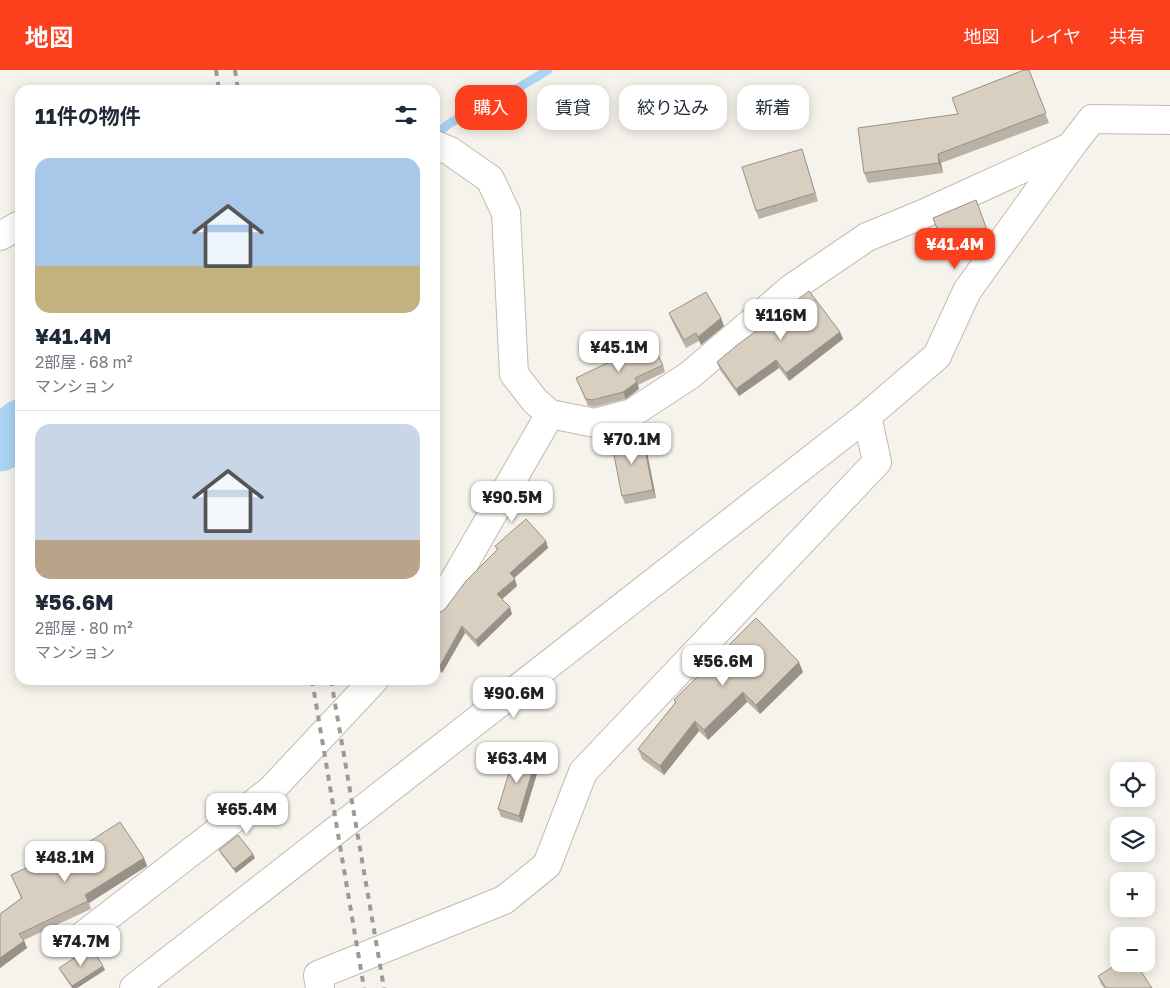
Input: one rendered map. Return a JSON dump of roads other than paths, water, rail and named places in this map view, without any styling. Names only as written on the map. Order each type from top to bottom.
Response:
[{"type":"street","points":[[134,988],[867,416],[937,356],[967,291],[1092,119],[1170,120]]},
{"type":"street","points":[[442,148],[490,179],[506,213],[514,374],[535,401],[550,414],[595,423],[632,413],[690,375],[792,288],[867,237],[923,214],[1072,146]]},
{"type":"street","points":[[0,236],[15,228]]},
{"type":"street","points":[[440,599],[454,581],[550,414]]},
{"type":"street","points":[[320,988],[318,975],[504,900],[547,865],[583,772],[877,462],[867,416]]},
{"type":"street","points":[[76,941],[271,790],[369,685]]},
{"type":"waterway","points":[[440,131],[450,123],[518,88],[548,70]]},
{"type":"waterway","points":[[0,446],[15,430]]},
{"type":"railway","points":[[216,70],[218,85]]},
{"type":"railway","points":[[235,70],[237,85]]},
{"type":"railway","points":[[313,685],[364,988]]},
{"type":"railway","points":[[332,685],[384,988]]}]
